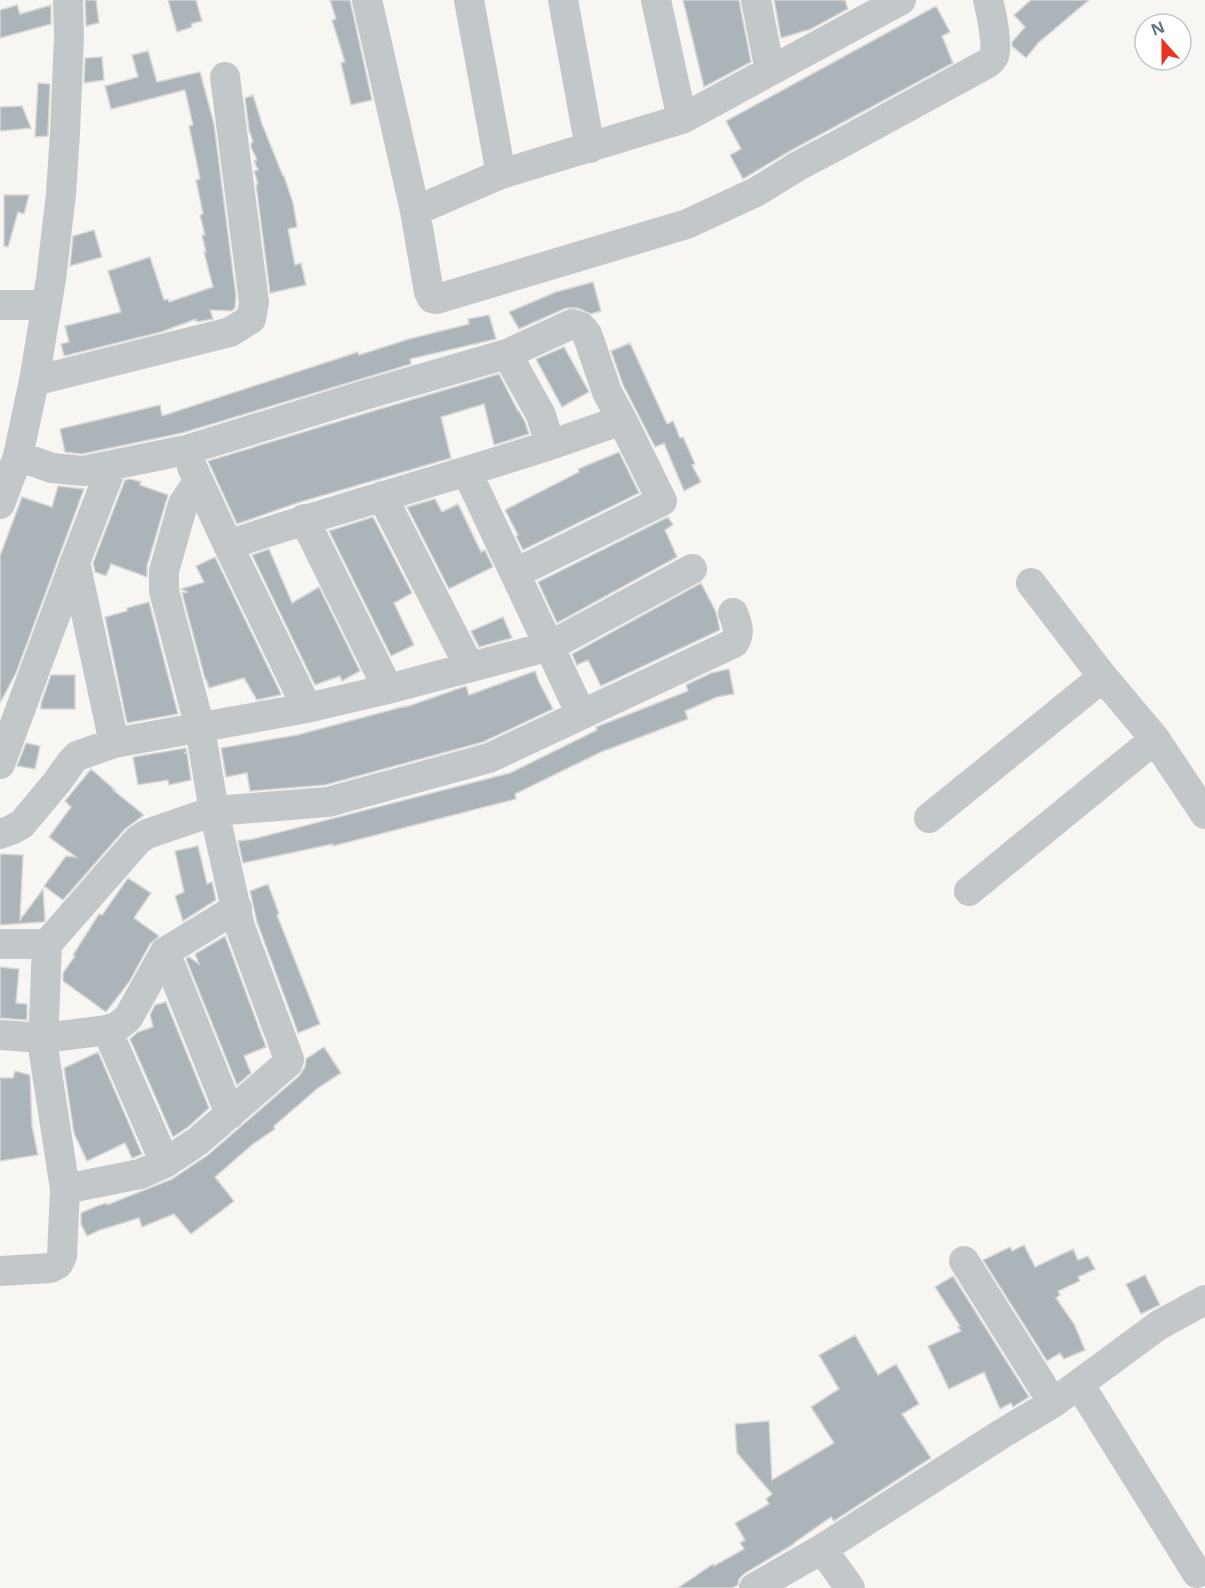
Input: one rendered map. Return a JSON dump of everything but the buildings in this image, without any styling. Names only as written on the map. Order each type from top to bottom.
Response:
[{"type":"street","points":[[0,504],[18,456],[34,381],[51,279],[62,184],[69,36],[68,0]]},
{"type":"street","points":[[367,0],[415,211],[429,292],[432,298],[437,299],[687,224],[756,192],[798,165],[988,63],[993,58],[995,50],[995,4]]},
{"type":"street","points":[[469,0],[501,174]]},
{"type":"street","points":[[563,0],[590,148]]},
{"type":"street","points":[[656,0],[682,119]]},
{"type":"street","points":[[756,0],[770,70]]},
{"type":"street","points":[[415,211],[501,174],[682,119],[770,70],[856,11],[901,0]]},
{"type":"street","points":[[34,381],[230,333],[251,319],[254,302],[225,77]]},
{"type":"street","points":[[0,305],[46,305]]},
{"type":"street","points":[[18,456],[52,468],[83,471],[186,450],[507,354],[572,324],[580,327],[587,334],[607,392],[662,501],[516,573]]},
{"type":"street","points":[[507,354],[541,415],[550,445]]},
{"type":"street","points":[[228,545],[304,519],[466,472],[622,420]]},
{"type":"street","points":[[186,450],[198,482],[307,708]]},
{"type":"street","points":[[0,765],[112,466]]},
{"type":"street","points":[[466,472],[516,573],[581,714]]},
{"type":"street","points":[[65,1189],[140,1174],[165,1163],[198,1141],[288,1063],[289,1059],[240,927],[214,811],[200,728],[164,591],[164,571],[183,504],[198,482]]},
{"type":"street","points":[[382,496],[470,666]]},
{"type":"street","points":[[304,519],[388,689]]},
{"type":"street","points":[[75,562],[114,743]]},
{"type":"street","points":[[0,834],[22,824],[77,756],[114,743],[307,708],[550,646],[692,569]]},
{"type":"street","points":[[1031,583],[1103,677],[1155,739],[1205,814]]},
{"type":"street","points":[[0,1271],[50,1268],[58,1264],[62,1256],[65,1189],[43,1047],[47,944],[138,840],[147,834],[214,811],[328,802],[489,758],[734,643],[738,633],[733,614]]},
{"type":"street","points":[[929,818],[1103,677]]},
{"type":"street","points":[[969,891],[1155,739]]},
{"type":"street","points":[[0,1035],[44,1038],[107,1030],[118,1026],[128,1018],[165,952],[237,908]]},
{"type":"street","points":[[0,944],[47,944]]},
{"type":"street","points":[[165,952],[230,1114]]},
{"type":"street","points":[[107,1030],[165,1163]]},
{"type":"street","points":[[964,1261],[1053,1403]]},
{"type":"street","points":[[754,1588],[822,1550],[1053,1403],[1160,1325],[1205,1300]]},
{"type":"street","points":[[1079,1384],[1197,1573]]},
{"type":"street","points":[[822,1550],[850,1588]]}]
